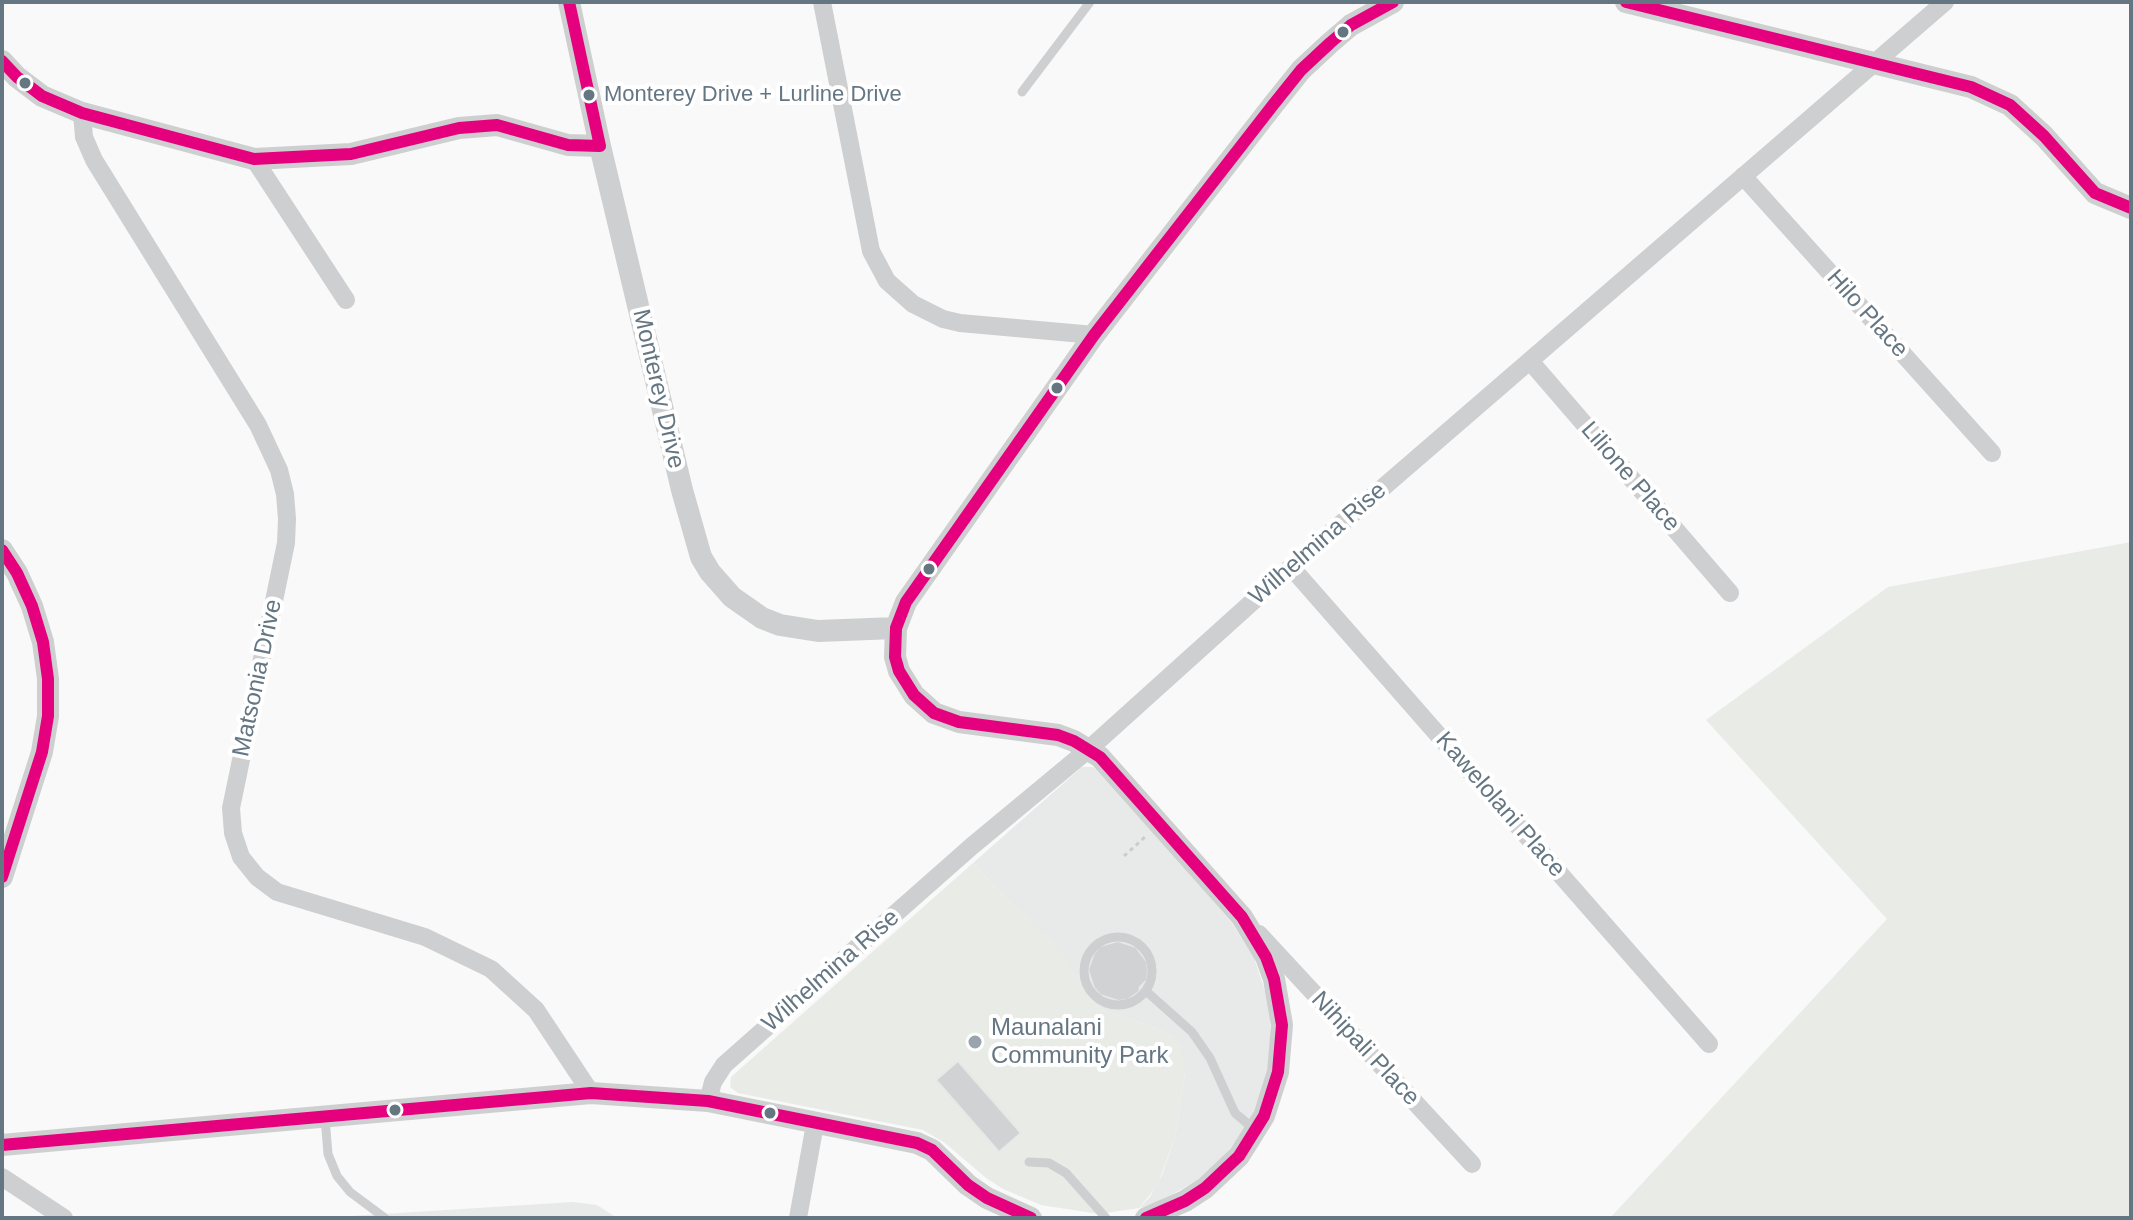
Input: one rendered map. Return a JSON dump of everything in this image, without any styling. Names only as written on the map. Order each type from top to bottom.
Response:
[{"type":"street","name":"Monterey Drive","points":[[569,2],[600,146],[695,541],[710,572],[745,608],[780,625],[818,631],[896,628]]},
{"type":"street","points":[[822,2],[871,251],[887,281],[913,304],[943,319],[1094,335]]},
{"type":"street","points":[[1146,1218],[1175,1206],[1205,1188],[1239,1156],[1256,1130],[1278,1072],[1282,1025],[1266,957],[1255,936],[1226,899],[1111,767],[1089,749],[1066,738],[1041,731],[959,722],[934,713],[914,695],[899,671],[895,657],[896,628],[906,602],[1094,335],[1301,70],[1351,25],[1393,2]]},
{"type":"street","points":[[1626,2],[1971,87],[2010,105],[2044,136],[2095,193],[2131,208]]},
{"type":"street","name":"Wilhelmina Rise","points":[[708,1101],[713,1082],[724,1065],[972,846],[1089,749],[1291,567],[1945,2]]},
{"type":"street","points":[[2,61],[42,96],[82,113],[254,159],[351,154],[459,128],[497,125],[568,145],[600,146]]},
{"type":"street","name":"Matsonia Drive","points":[[82,113],[84,137],[94,160],[264,436],[279,470],[285,494],[286,543],[231,808],[233,833],[241,857],[257,877],[277,892],[425,937],[491,969],[536,1010],[591,1093]]},
{"type":"street","points":[[254,159],[346,300]]},
{"type":"street","name":"Hilo Place","points":[[1743,176],[1992,453]]},
{"type":"street","name":"Lilione Place","points":[[1530,361],[1730,593]]},
{"type":"street","points":[[2,550],[32,606],[43,642],[48,679],[48,716],[42,752],[2,877]]},
{"type":"street","name":"Kawelolani Place","points":[[1291,567],[1709,1044]]},
{"type":"street","name":"Nihipali Place","points":[[1226,899],[1472,1164]]},
{"type":"street","points":[[2,1145],[591,1093],[708,1101],[925,1146],[987,1198],[1031,1218]]},
{"type":"street","points":[[798,1218],[815,1124]]},
{"type":"street","points":[[2,1177],[64,1218]]},
{"type":"lane","points":[[1022,92],[1090,2]]},
{"type":"lane","points":[[1108,938],[1129,938],[1139,943],[1146,951],[1153,971],[1146,991],[1129,1004],[1107,1004],[1098,998],[1090,991],[1083,971],[1090,950],[1108,938]]},
{"type":"lane","points":[[1146,991],[1192,1032],[1210,1058],[1235,1113],[1256,1130]]},
{"type":"lane","points":[[325,1118],[328,1154],[337,1176],[350,1192],[385,1218]]},
{"type":"lane","points":[[1029,1162],[1049,1163],[1066,1173],[1106,1218]]},
{"type":"path","points":[[1124,856],[1150,833]]},
{"type":"shaded area","points":[[2131,542],[2131,1218],[1610,1218],[1887,919],[1706,720],[1888,587]]},
{"type":"shaded area","points":[[1082,767],[1093,767],[1102,772],[1232,923],[1254,958],[1267,997],[1270,1018],[1270,1059],[1266,1079],[1251,1118],[1240,1135],[1228,1152],[1196,1181],[1159,1202],[1139,1208],[1150,1197],[1162,1175],[1175,1138],[1185,1073],[1174,1037],[1102,1010],[1092,1001],[1057,947],[973,863]]},
{"type":"shaded area","name":"Maunalani Community Park","points":[[973,863],[1058,947],[1092,1001],[1102,1010],[1151,1026],[1174,1037],[1182,1047],[1185,1073],[1175,1138],[1157,1186],[1139,1208],[1099,1214],[1041,1205],[1003,1189],[945,1143],[923,1130],[738,1093],[730,1087],[731,1077]]},
{"type":"shaded area","points":[[573,1202],[597,1205],[617,1218],[319,1218]]},
{"type":"building","points":[[1118,941],[1136,947],[1147,962],[1148,971],[1147,980],[1139,992],[1127,1000],[1118,1001],[1100,995],[1088,970],[1100,946]]},
{"type":"building","points":[[958,1061],[1021,1133],[999,1152],[936,1080]]},
{"type":"transit line","points":[[569,2],[600,146]]},
{"type":"transit line","points":[[1146,1218],[1185,1201],[1205,1188],[1239,1156],[1264,1116],[1278,1072],[1282,1025],[1274,979],[1266,957],[1242,917],[1100,757],[1058,735],[959,722],[934,713],[914,695],[899,671],[895,657],[896,628],[906,602],[1094,335],[1273,105],[1301,70],[1330,43],[1351,25],[1393,2]]},
{"type":"transit line","points":[[1626,2],[1971,87],[2010,105],[2044,136],[2095,193],[2131,208]]},
{"type":"transit line","points":[[2,61],[42,96],[82,113],[254,159],[351,154],[459,128],[497,125],[568,145],[600,146]]},
{"type":"transit line","points":[[2,550],[32,606],[43,642],[48,679],[48,716],[42,752],[2,877]]},
{"type":"transit line","points":[[2,1145],[591,1093],[708,1101],[917,1143],[932,1150],[968,1185],[987,1198],[1031,1218]]},
{"type":"place","name":"Monterey Drive + Lurline Drive","points":[[589,95]]},
{"type":"place","name":"Maunalani Community Park","points":[[975,1042]]}]
